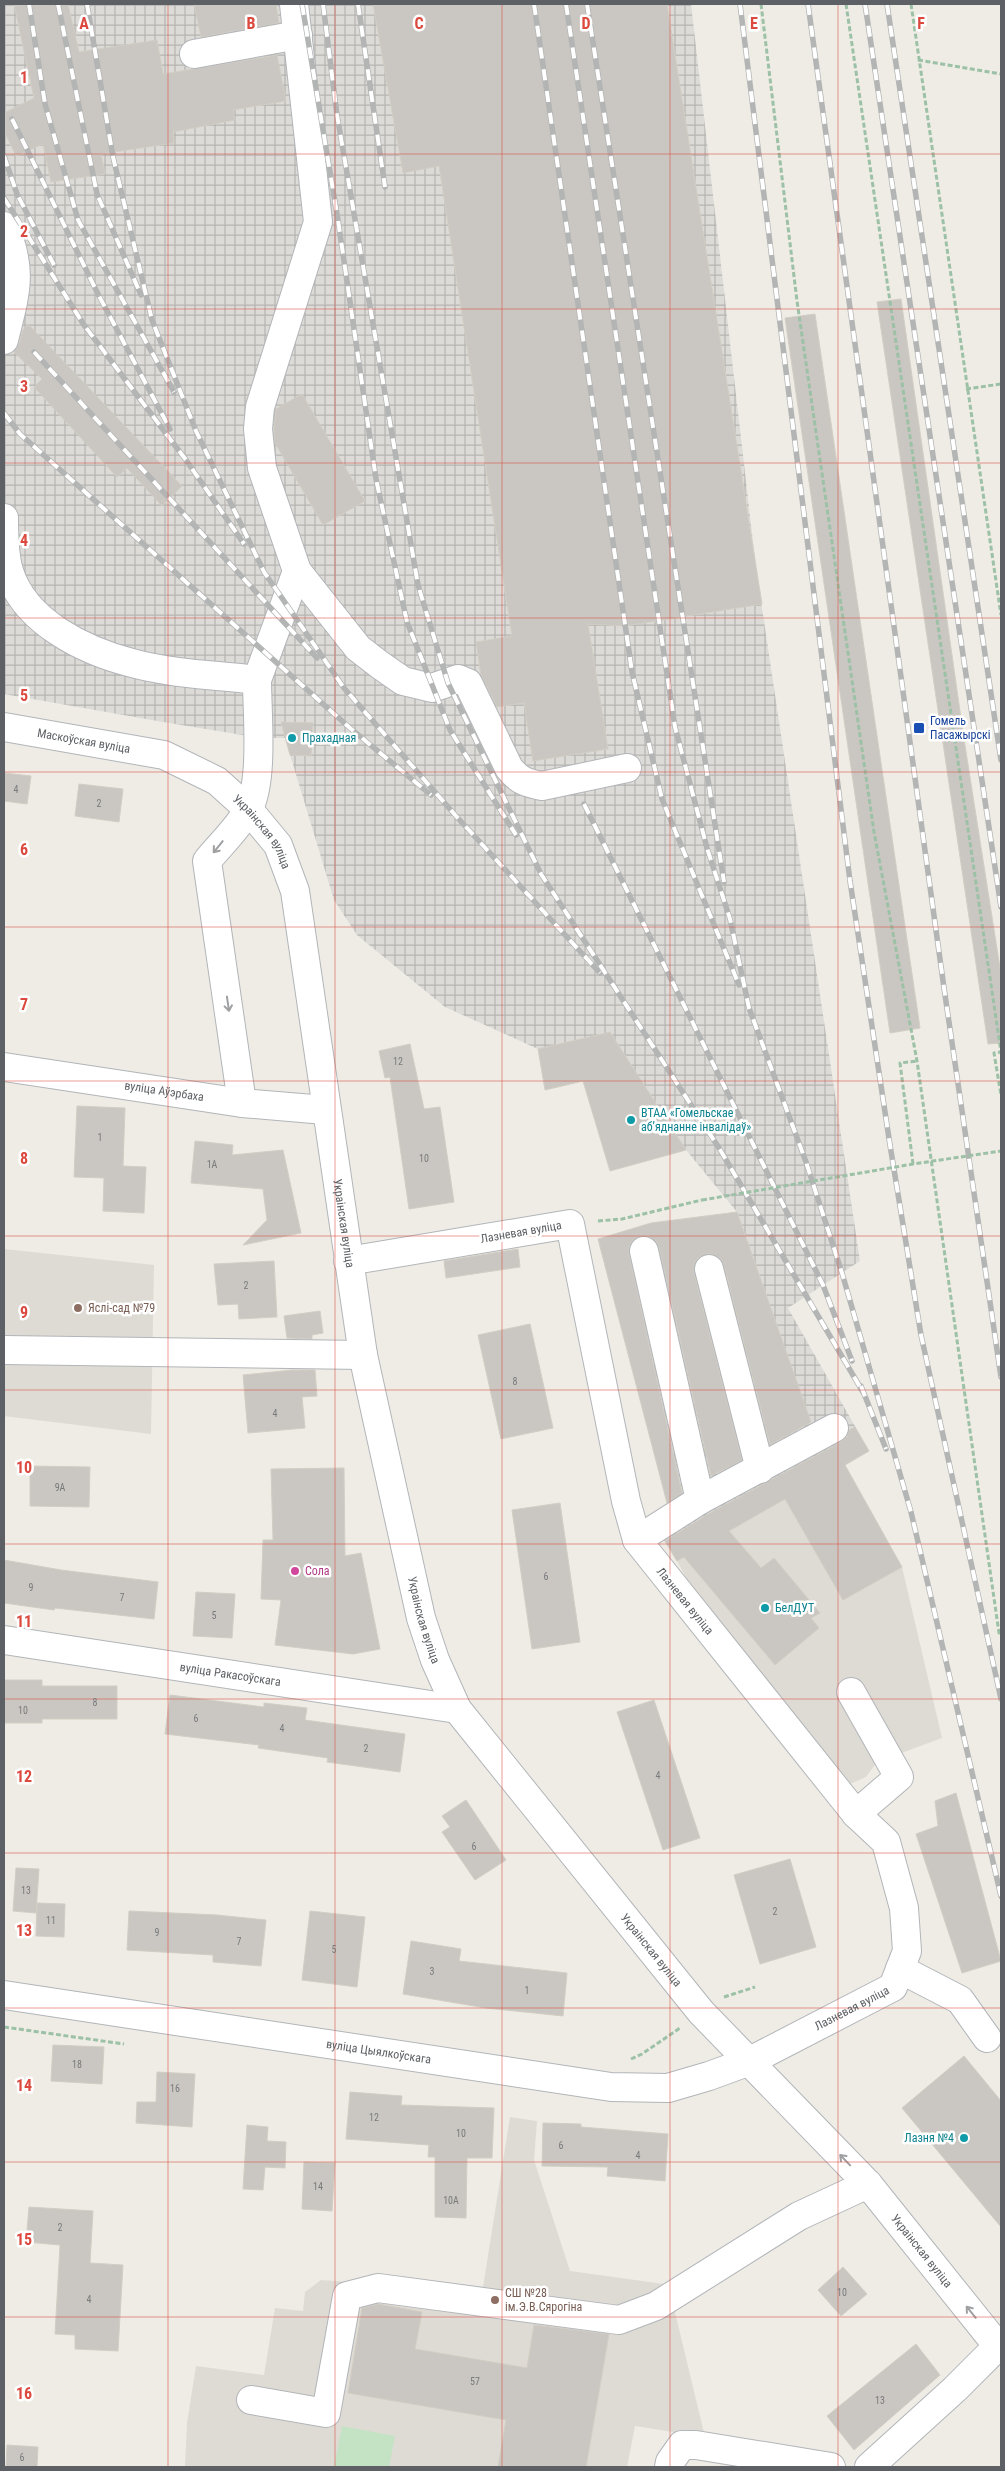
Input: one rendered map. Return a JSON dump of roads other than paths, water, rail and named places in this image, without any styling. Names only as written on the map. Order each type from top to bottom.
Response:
[{"type":"street","points":[[294,4],[318,222],[260,406],[258,429],[262,468],[298,571],[358,648],[403,681],[432,688],[458,679],[468,683],[509,768],[517,778],[529,784],[542,786],[627,768]]},
{"type":"street","points":[[194,54],[298,34]]},
{"type":"street","points":[[4,226],[13,246],[17,272],[16,293],[4,340]]},
{"type":"street","points":[[4,518],[9,571],[24,601],[46,624],[96,652],[133,664],[257,680]]},
{"type":"street","points":[[242,1103],[207,861],[249,810],[256,782],[257,767],[257,680],[298,571]]},
{"type":"street","name":"Маскоўская вуліца","points":[[4,727],[164,755]]},
{"type":"street","name":"Украінская вуліца","points":[[164,755],[217,781],[249,810],[278,845],[295,891],[325,1110],[363,1355],[421,1618],[435,1660],[457,1709],[701,2012],[868,2184],[1000,2348]]},
{"type":"street","name":"вуліца Аўэрбаха","points":[[4,1066],[242,1103],[325,1110]]},
{"type":"street","name":"Лазневая вуліца","points":[[348,1262],[570,1224],[626,1501],[637,1540],[856,1814],[886,1842],[904,1908],[907,1951],[892,1987],[750,2061]]},
{"type":"street","points":[[644,1251],[700,1500]]},
{"type":"street","points":[[709,1269],[760,1469]]},
{"type":"street","points":[[4,1350],[363,1355]]},
{"type":"street","points":[[637,1540],[700,1500],[834,1428]]},
{"type":"street","name":"вуліца Ракасоўскага","points":[[4,1640],[457,1709]]},
{"type":"street","points":[[851,1692],[899,1777],[856,1814]]},
{"type":"street","points":[[900,1969],[960,2000],[987,2038]]},
{"type":"street","name":"вуліца Цыялкоўскага","points":[[4,2003],[611,2087],[668,2088],[750,2061]]},
{"type":"street","points":[[251,2400],[326,2413],[347,2296],[378,2288],[619,2320],[656,2306],[799,2216],[868,2184]]},
{"type":"street","points":[[869,2467],[1000,2348]]},
{"type":"street","points":[[669,2467],[670,2462],[682,2444],[696,2444],[831,2467]]},
{"type":"railway","points":[[29,4],[45,104],[78,220],[174,392]]},
{"type":"railway","points":[[58,4],[97,194],[141,295]]},
{"type":"railway","points":[[87,4],[113,157],[152,320],[196,431],[264,572],[344,688],[456,816],[600,973]]},
{"type":"railway","points":[[302,4],[338,220],[376,479],[407,622],[450,730],[516,835]]},
{"type":"railway","points":[[323,4],[337,115],[418,585],[448,683],[541,874],[719,1148],[863,1392]]},
{"type":"railway","points":[[358,4],[385,187]]},
{"type":"railway","points":[[534,4],[632,672],[662,799],[739,985]]},
{"type":"railway","points":[[566,4],[675,727],[707,848],[730,919],[749,1008],[806,1162],[842,1273],[911,1512],[1001,1896]]},
{"type":"railway","points":[[587,4],[724,882]]},
{"type":"railway","points":[[740,4],[850,881],[890,1145],[921,1335],[1001,1699]]},
{"type":"railway","points":[[808,4],[944,988],[1001,1377]]},
{"type":"railway","points":[[865,4],[1001,907]]},
{"type":"railway","points":[[887,4],[1001,760]]},
{"type":"railway","points":[[12,119],[99,296],[170,429]]},
{"type":"railway","points":[[4,156],[17,194],[54,265]]},
{"type":"railway","points":[[4,198],[84,325],[186,460],[244,544]]},
{"type":"railway","points":[[34,352],[317,658]]},
{"type":"railway","points":[[4,413],[20,434],[350,728],[431,795]]},
{"type":"railway","points":[[584,804],[823,1285],[852,1361]]},
{"type":"railway","points":[[861,1386],[886,1449]]},
{"type":"place","name":"Гомель Пасажырскі","points":[[919,728]]},
{"type":"place","name":"Прахадная","points":[[292,738]]},
{"type":"place","name":"ВТАА «Гомельскае абʼяднанне інвалідаў»","points":[[631,1120]]},
{"type":"place","name":"Яслі-сад №79","points":[[78,1308]]},
{"type":"place","name":"Сола","points":[[295,1571]]},
{"type":"place","name":"БелДУТ","points":[[765,1608]]},
{"type":"place","name":"Лазня №4","points":[[964,2138]]},
{"type":"place","name":"СШ №28 ім.Э.В.Сярогіна","points":[[495,2300]]}]
